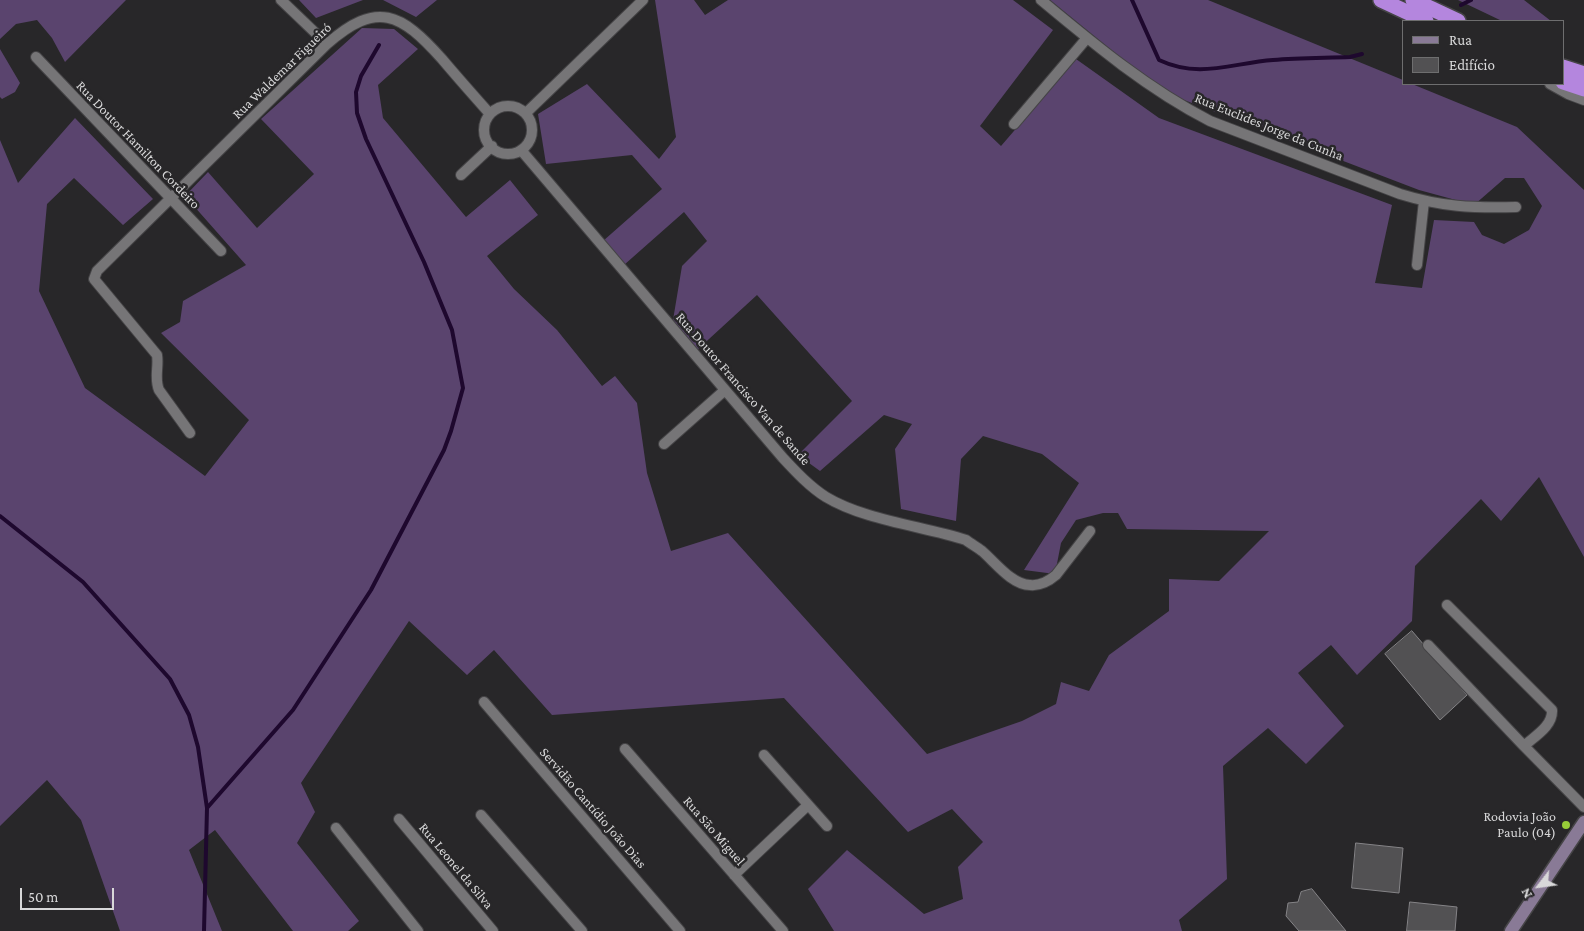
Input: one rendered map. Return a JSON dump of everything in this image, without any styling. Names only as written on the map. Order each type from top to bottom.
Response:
[{"type":"highway","points":[[1381,0],[1424,20]]},
{"type":"highway","points":[[1414,0],[1456,20]]},
{"type":"highway","points":[[1564,67],[1584,74]]},
{"type":"highway","points":[[1564,82],[1584,89]]},
{"type":"main road","points":[[1511,931],[1584,822]]},
{"type":"street","points":[[281,0],[327,44]]},
{"type":"street","points":[[526,113],[643,0]]},
{"type":"street","name":"Rua Euclides Jorge da Cunha","points":[[1042,0],[1087,38],[1142,80],[1210,121],[1400,194],[1424,201],[1460,207],[1516,207]]},
{"type":"street","name":"Rua Waldemar Figueiró","points":[[190,433],[158,390],[156,383],[157,355],[94,279],[97,271],[327,44],[358,21],[383,17],[397,20],[418,33],[490,114]]},
{"type":"street","points":[[1014,124],[1087,38]]},
{"type":"street","name":"Rua Doutor Hamilton Cordeiro","points":[[36,57],[221,252]]},
{"type":"street","points":[[1552,85],[1584,100]]},
{"type":"street","points":[[504,106],[519,108],[526,113],[530,119],[532,133],[526,146],[513,153],[506,153],[492,146],[485,134],[486,120],[490,114],[504,106]]},
{"type":"street","points":[[461,175],[492,146]]},
{"type":"street","name":"Rua Doutor Francisco Van de Sande","points":[[521,150],[793,468],[826,496],[858,512],[966,540],[1010,576],[1020,583],[1030,586],[1040,584],[1056,575],[1090,532]]},
{"type":"street","points":[[1417,265],[1424,201]]},
{"type":"street","points":[[664,444],[725,390]]},
{"type":"street","points":[[1447,605],[1552,710],[1553,718],[1524,746]]},
{"type":"street","points":[[1428,645],[1584,807]]},
{"type":"street","name":"Servidão Cantídio João Dias","points":[[484,702],[680,931]]},
{"type":"street","name":"Rua São Miguel","points":[[624,749],[783,931]]},
{"type":"street","points":[[764,755],[827,826]]},
{"type":"street","points":[[734,875],[808,805]]},
{"type":"street","points":[[481,815],[582,931]]},
{"type":"street","name":"Rua Leonel da Silva","points":[[399,819],[493,931]]},
{"type":"street","points":[[336,828],[418,931]]},
{"type":"shaded area","points":[[0,0],[126,0],[65,62],[52,38],[37,20],[16,24],[0,39]]},
{"type":"shaded area","points":[[299,0],[363,0],[316,18]]},
{"type":"shaded area","points":[[383,0],[437,0],[416,17]]},
{"type":"shaded area","points":[[655,0],[694,0],[705,15],[728,0],[1013,0],[1053,30],[980,126],[1001,146],[1076,59],[1159,118],[1392,205],[1375,283],[1422,288],[1434,220],[1474,222],[1482,235],[1504,244],[1529,230],[1542,206],[1524,178],[1505,178],[1474,205],[1419,190],[1171,95],[1126,62],[1050,0],[1208,0],[1402,80],[1402,85],[1414,85],[1517,127],[1584,190],[1584,557],[1539,477],[1501,521],[1481,499],[1415,566],[1412,621],[1357,675],[1331,645],[1298,673],[1344,726],[1306,764],[1268,728],[1223,766],[1227,879],[1179,920],[1182,931],[834,931],[808,889],[847,850],[924,914],[963,899],[958,867],[983,842],[952,809],[908,832],[784,698],[552,715],[494,650],[467,675],[409,621],[301,783],[315,812],[297,843],[359,921],[348,931],[293,931],[215,830],[189,850],[222,931],[120,931],[81,820],[47,780],[0,826],[0,140],[18,183],[75,118],[153,199],[123,225],[74,178],[47,204],[39,291],[85,388],[205,476],[249,420],[161,333],[180,322],[183,301],[246,265],[185,196],[208,172],[257,228],[314,174],[261,119],[362,28],[394,29],[418,49],[378,85],[383,118],[466,217],[510,180],[538,215],[487,256],[514,289],[557,330],[602,386],[615,376],[637,403],[647,473],[671,551],[728,533],[927,754],[1022,721],[1056,704],[1061,682],[1089,691],[1109,655],[1169,611],[1169,579],[1219,581],[1269,531],[1127,529],[1118,513],[1103,513],[1076,520],[1061,543],[1055,574],[1024,570],[1079,483],[1042,454],[983,436],[961,459],[956,521],[901,509],[895,449],[912,424],[884,415],[820,471],[798,455],[852,401],[757,295],[697,350],[673,320],[682,266],[707,241],[684,212],[624,265],[603,241],[662,189],[632,155],[546,164],[538,114],[587,84],[659,159],[676,137]]},
{"type":"shaded area","points":[[1458,0],[1524,0],[1550,20],[1500,20]]},
{"type":"shaded area","points":[[0,49],[20,83],[15,92],[2,99],[0,97]]},
{"type":"building","points":[[1412,631],[1467,695],[1440,720],[1385,654]]},
{"type":"building","points":[[1356,843],[1403,848],[1399,893],[1352,888]]},
{"type":"building","points":[[1312,889],[1346,931],[1299,931],[1286,916],[1288,903],[1298,902],[1301,892]]},
{"type":"building","points":[[1410,902],[1457,907],[1455,931],[1407,931]]},
{"type":"waterway","points":[[1132,0],[1159,60],[1174,66],[1202,69],[1273,60],[1350,57],[1362,54]]},
{"type":"waterway","points":[[1461,5],[1471,0]]},
{"type":"waterway","points":[[207,808],[293,710],[371,590],[444,450],[463,388],[452,330],[424,262],[366,139],[357,113],[356,92],[361,76],[379,45]]},
{"type":"waterway","points":[[0,516],[83,582],[170,679],[189,715],[198,747],[207,808],[204,931]]},
{"type":"place","name":"Rodovia João Paulo (04)","points":[[1566,825]]}]
